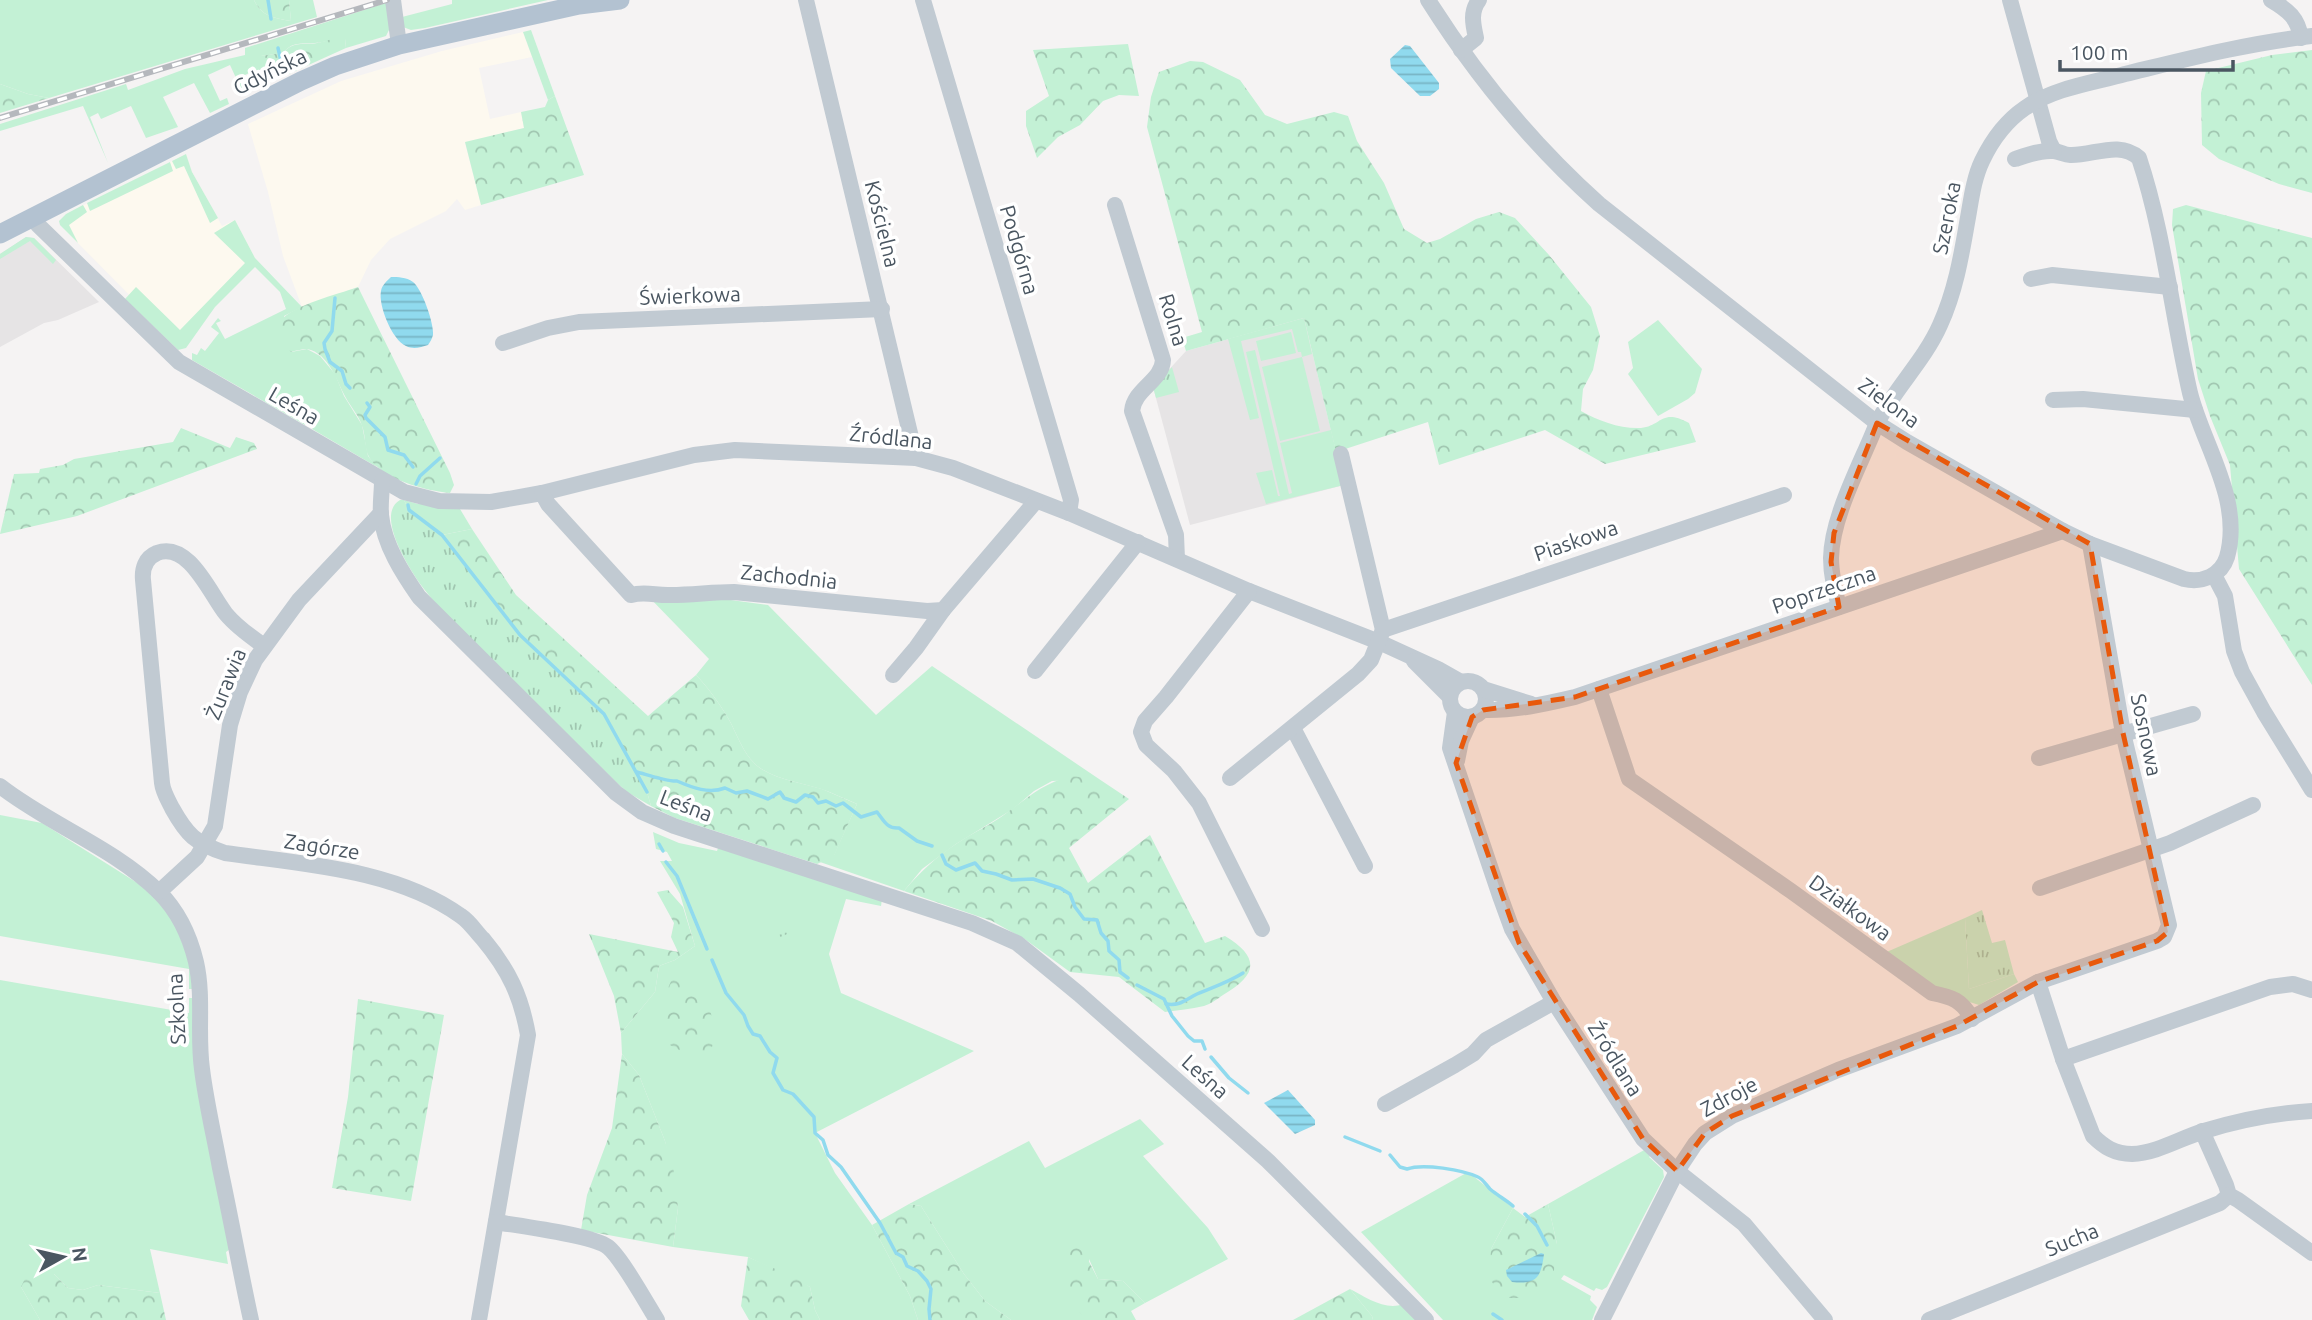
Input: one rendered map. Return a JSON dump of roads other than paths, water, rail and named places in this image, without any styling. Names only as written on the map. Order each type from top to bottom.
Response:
[{"type":"main road","name":"Gdyńska","points":[[0,234],[301,81],[357,59],[399,46],[586,2],[620,0]]},
{"type":"street","points":[[393,0],[399,46]]},
{"type":"street","name":"Kościelna","points":[[806,0],[916,458]]},
{"type":"street","name":"Podgórna","points":[[923,0],[1071,500],[1069,513]]},
{"type":"street","name":"Zielona","points":[[1428,0],[1461,50],[1525,132],[1574,182],[1877,422],[1948,466],[2090,544],[2184,579],[2198,580],[2214,575]]},
{"type":"street","points":[[1461,50],[1476,38],[1472,20],[1479,0]]},
{"type":"street","points":[[2010,0],[2054,151]]},
{"type":"street","points":[[2271,0],[2289,10],[2306,37]]},
{"type":"street","name":"Szeroka","points":[[1839,607],[1831,562],[1834,533],[1877,422],[1919,365],[1940,326],[1958,276],[1974,186],[1981,163],[2010,120],[2038,101],[2083,85],[2239,47],[2306,37]]},
{"type":"street","points":[[2015,159],[2054,151],[2070,155],[2122,149],[2132,151],[2139,158],[2170,287],[2195,410],[2222,478],[2228,515],[2227,555],[2225,562],[2214,575],[2225,596],[2234,651],[2264,712],[2312,790]]},
{"type":"street","name":"Rolna","points":[[1115,205],[1163,360],[1161,369],[1137,396],[1132,411],[1176,536],[1177,559]]},
{"type":"street","name":"Leśna","points":[[34,217],[38,225],[179,362],[382,481],[382,524],[395,558],[419,597],[616,793],[632,805],[674,826],[972,923],[1017,943],[1079,993],[1268,1161],[1426,1320]]},
{"type":"street","points":[[2031,279],[2052,275],[2170,287]]},
{"type":"street","name":"Świerkowa","points":[[503,342],[579,322],[882,309]]},
{"type":"street","points":[[2053,400],[2083,399],[2195,410]]},
{"type":"street","name":"Źródlana","points":[[382,481],[426,499],[461,503],[491,502],[542,493],[715,451],[758,450],[916,458],[953,468],[1069,513],[1249,591],[1381,636],[1410,657],[1453,704],[1450,748],[1512,929],[1554,1002],[1643,1139],[1677,1171],[1744,1224],[1825,1320]]},
{"type":"street","points":[[1230,778],[1358,674],[1371,660],[1381,636],[1341,454]]},
{"type":"street","name":"Zachodnia","points":[[542,493],[548,504],[631,595],[645,592],[661,595],[734,592],[927,611],[943,610]]},
{"type":"street","name":"Piaskowa","points":[[1381,636],[1784,495]]},
{"type":"street","points":[[893,675],[943,610],[1036,501]]},
{"type":"street","name":"Żurawia","points":[[159,892],[188,866],[211,834],[218,816],[226,743],[234,708],[247,674],[264,646],[299,600],[381,513]]},
{"type":"street","name":"Poprzeczna","points":[[1599,689],[2063,531]]},
{"type":"street","points":[[1035,671],[1138,542]]},
{"type":"street","name":"Sosnowa","points":[[2038,982],[2157,941],[2168,932],[2168,915],[2123,733],[2090,544]]},
{"type":"street","points":[[204,846],[182,826],[163,790],[143,580],[145,564],[149,557],[166,551],[183,556],[200,575],[228,616],[264,646]]},
{"type":"street","points":[[1249,591],[1142,726],[1141,732],[1146,745],[1174,771],[1199,803],[1262,929]]},
{"type":"street","name":"Źródlana","points":[[1410,657],[1461,682]]},
{"type":"street","points":[[1531,705],[1483,689],[1473,682],[1461,682],[1454,688],[1453,704],[1463,717],[1557,702],[1599,689]]},
{"type":"street","points":[[1456,763],[1461,741],[1487,699],[1483,689]]},
{"type":"street","name":"Działkowa","points":[[1599,689],[1629,779],[1932,993],[1955,998],[1972,1019]]},
{"type":"street","points":[[2039,758],[2193,714]]},
{"type":"street","points":[[1293,728],[1365,866]]},
{"type":"street","name":"Szkolna","points":[[0,786],[19,801],[115,857],[159,892],[182,925],[191,944],[199,982],[201,1068],[251,1320]]},
{"type":"street","points":[[2040,888],[2170,844],[2253,805]]},
{"type":"street","name":"Zagórze","points":[[204,846],[225,853],[365,875],[442,904],[464,918],[497,957],[513,982],[523,1006],[528,1035],[479,1320]]},
{"type":"street","points":[[1972,1019],[2014,993],[2038,982],[2063,1059],[2093,1136],[2115,1152],[2141,1153],[2202,1131],[2262,1116],[2312,1111]]},
{"type":"street","points":[[2063,1059],[2270,987],[2293,984],[2312,990]]},
{"type":"street","points":[[1385,1104],[1455,1065],[1473,1054],[1486,1040],[1554,1002]]},
{"type":"street","name":"Zdroje","points":[[1602,1320],[1677,1171],[1705,1133],[1732,1116],[1838,1070],[1972,1019]]},
{"type":"street","points":[[2202,1131],[2228,1195],[2312,1253]]},
{"type":"street","name":"Sucha","points":[[1929,1320],[2220,1203],[2228,1195]]},
{"type":"street","points":[[496,1222],[577,1237],[608,1247],[657,1320]]},
{"type":"water","points":[[1405,45],[1410,46],[1439,83],[1439,89],[1430,96],[1420,96],[1391,68],[1390,59]]},
{"type":"water","points":[[391,277],[410,280],[420,292],[432,323],[433,336],[428,345],[415,348],[406,346],[391,330],[384,313],[381,291]]},
{"type":"water","points":[[1288,1090],[1315,1120],[1315,1125],[1295,1134],[1264,1103]]},
{"type":"water","points":[[1544,1254],[1541,1268],[1532,1281],[1512,1282],[1507,1276],[1506,1270]]},
{"type":"waterway","points":[[268,0],[271,19]]},
{"type":"waterway","points":[[278,48],[284,74]]},
{"type":"waterway","points":[[335,298],[332,331],[324,343],[330,362],[342,371],[350,388]]},
{"type":"waterway","points":[[367,403],[370,407],[366,418],[385,437],[388,450],[404,455],[413,467]]},
{"type":"waterway","points":[[416,484],[420,476],[440,458]]},
{"type":"waterway","points":[[408,505],[409,510],[442,535],[520,635],[604,714],[647,792]]},
{"type":"waterway","points":[[637,772],[701,789],[725,788],[736,793],[747,791],[768,799],[780,792],[784,798],[796,802],[805,795],[813,797],[818,803],[826,801],[836,806],[843,803],[861,817],[877,812],[889,826],[899,828],[917,841],[932,846]]},
{"type":"waterway","points":[[659,844],[663,851]]},
{"type":"waterway","points":[[942,855],[946,864],[956,870],[975,863],[982,871],[1012,880],[1033,879],[1070,894],[1084,919],[1097,920],[1101,933],[1108,941],[1109,951],[1119,960],[1120,972],[1128,978]]},
{"type":"waterway","points":[[666,862],[677,876],[707,949]]},
{"type":"waterway","points":[[712,960],[726,993],[744,1015],[753,1034],[760,1036],[777,1058],[773,1073],[783,1090],[793,1094],[814,1117],[815,1133],[823,1140],[828,1155],[841,1167],[880,1223],[896,1253],[903,1257],[907,1266],[918,1271],[927,1281],[931,1289],[930,1320]]},
{"type":"waterway","points":[[1166,1004],[1183,1002],[1243,973]]},
{"type":"waterway","points":[[1137,985],[1164,999],[1172,1016],[1188,1036],[1194,1041],[1202,1041],[1205,1049]]},
{"type":"waterway","points":[[1211,1057],[1229,1078],[1248,1093]]},
{"type":"waterway","points":[[1345,1137],[1380,1151]]},
{"type":"waterway","points":[[1390,1155],[1400,1167],[1407,1169],[1443,1168],[1478,1177],[1513,1206]]},
{"type":"waterway","points":[[1525,1214],[1537,1226],[1547,1245]]},
{"type":"waterway","points":[[1493,1314],[1502,1320]]},
{"type":"railway","points":[[0,118],[387,0]]}]
